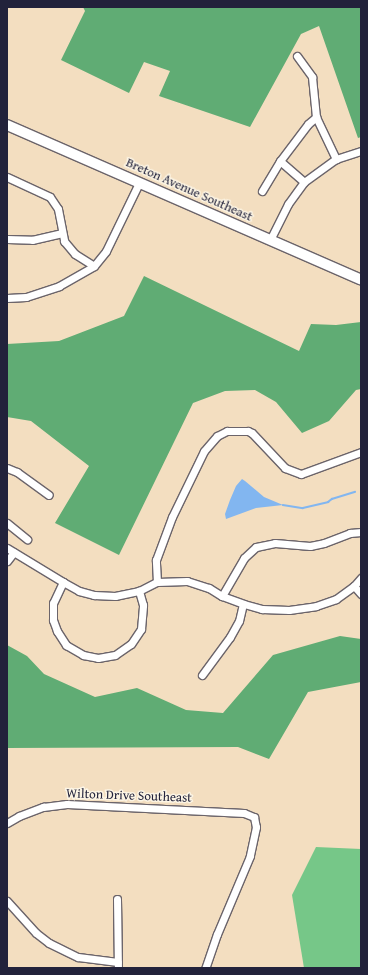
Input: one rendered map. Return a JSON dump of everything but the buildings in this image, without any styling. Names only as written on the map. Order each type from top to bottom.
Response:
[{"type":"main road","name":"Breton Avenue Southeast","points":[[7,125],[361,280]]},
{"type":"street","points":[[297,56],[312,77],[316,117],[336,159]]},
{"type":"street","points":[[262,191],[280,161],[308,124],[316,117]]},
{"type":"street","points":[[270,240],[288,204],[304,182],[336,159],[361,151]]},
{"type":"street","points":[[280,161],[304,182]]},
{"type":"street","points":[[7,177],[50,197],[58,209],[64,241],[68,248],[94,266]]},
{"type":"street","points":[[7,298],[26,297],[59,286],[94,266],[106,250],[139,183]]},
{"type":"street","points":[[7,239],[32,240],[62,233]]},
{"type":"street","points":[[157,582],[156,560],[172,518],[204,451],[217,436],[227,431],[248,431],[252,433],[285,468],[301,474],[361,452]]},
{"type":"street","points":[[7,468],[17,472],[49,495]]},
{"type":"street","points":[[7,523],[27,539]]},
{"type":"street","points":[[222,596],[244,558],[256,548],[275,543],[310,546],[324,543],[350,533],[361,532]]},
{"type":"street","points":[[7,548],[79,591],[94,595],[115,596],[139,591],[157,582],[187,581],[209,588],[222,596],[243,604],[262,609],[289,610],[316,606],[336,598],[354,586],[361,578]]},
{"type":"street","points":[[7,561],[14,552]]},
{"type":"street","points":[[63,582],[53,603],[53,620],[57,631],[66,646],[83,655],[98,658],[115,655],[131,644],[138,634],[143,616],[143,605],[139,591]]},
{"type":"street","points":[[354,586],[361,594]]},
{"type":"street","points":[[202,675],[230,637],[238,620],[243,604]]},
{"type":"street","name":"Wilton Drive Southeast","points":[[7,823],[19,816],[43,808],[67,804],[244,813],[254,817],[256,827],[250,856],[217,934],[206,968]]},
{"type":"street","points":[[7,901],[36,933],[49,943],[78,957],[118,965],[117,899]]},
{"type":"green space","points":[[83,7],[361,7],[361,137],[358,138],[319,26],[301,34],[250,127],[159,96],[170,71],[144,62],[129,93],[61,60],[85,11]]},
{"type":"green space","points":[[144,276],[299,351],[311,324],[336,325],[361,322],[361,389],[356,390],[329,421],[302,433],[276,402],[255,390],[225,391],[193,403],[119,555],[55,523],[89,466],[31,421],[7,417],[7,344],[59,341],[124,316]]},
{"type":"green space","points":[[340,636],[361,639],[361,682],[308,692],[269,759],[238,747],[7,748],[7,645],[27,656],[44,674],[95,697],[137,688],[186,710],[223,713],[273,655]]},
{"type":"green space","points":[[316,847],[361,849],[361,968],[304,968],[292,895]]},
{"type":"water","points":[[242,479],[264,497],[283,505],[256,508],[226,519],[225,514],[230,500],[236,486]]},
{"type":"waterway","points":[[283,505],[303,508],[328,502],[332,499],[355,492]]}]
